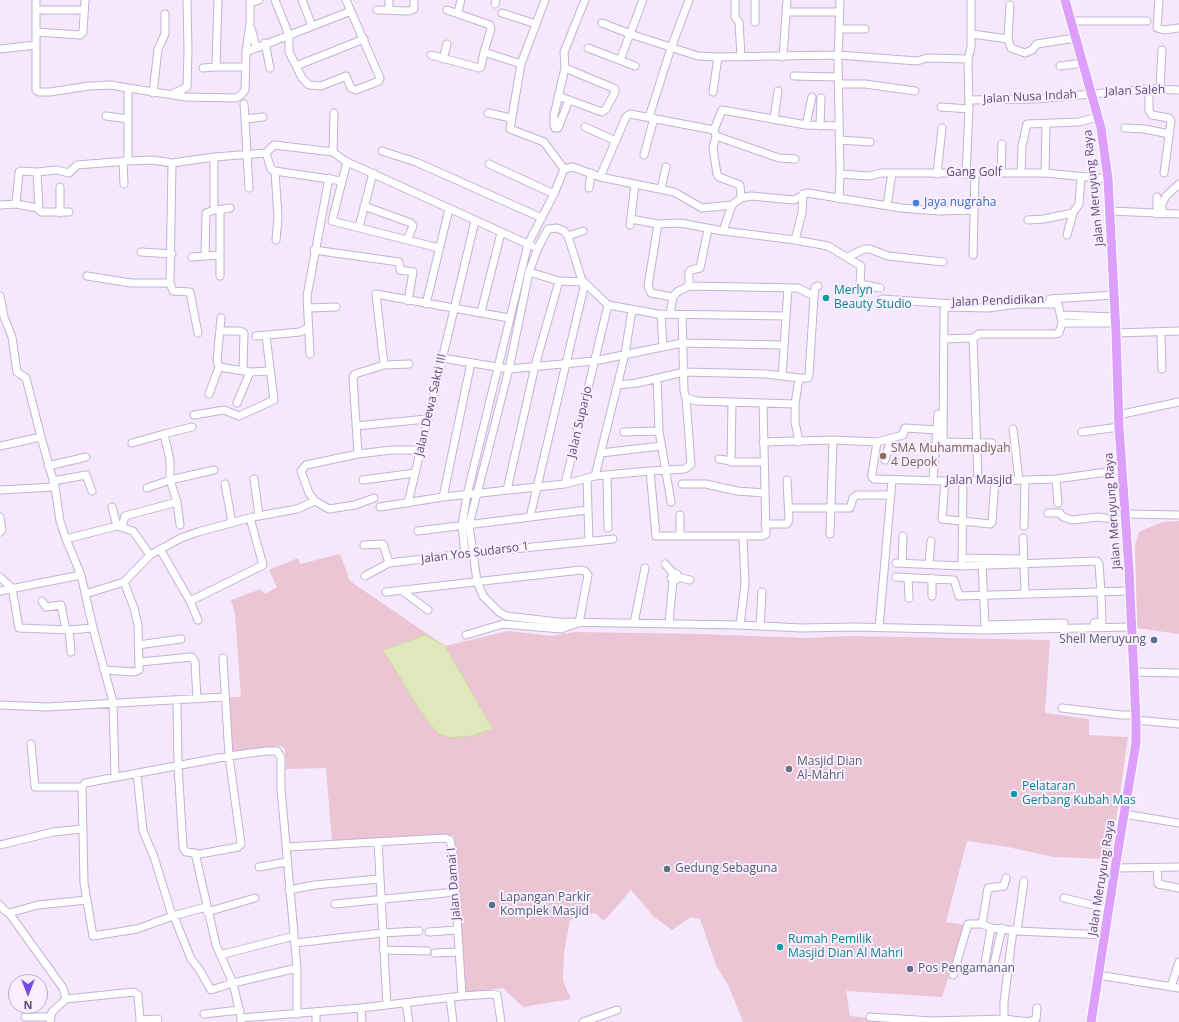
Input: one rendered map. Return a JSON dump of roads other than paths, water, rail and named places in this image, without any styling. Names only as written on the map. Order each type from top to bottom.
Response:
[{"type":"main road","name":"Jalan Meruyung Raya","points":[[1065,0],[1098,117],[1108,179],[1116,327],[1118,415],[1126,517],[1136,718],[1136,743],[1091,1022]]},
{"type":"street","points":[[36,0],[36,90],[39,92],[111,85],[170,95],[236,98],[245,90],[246,52],[250,24],[250,1],[259,0]]},
{"type":"street","points":[[36,32],[80,35],[83,32],[85,0]]},
{"type":"street","points":[[170,95],[187,87],[187,0]]},
{"type":"street","points":[[216,67],[218,0]]},
{"type":"street","points":[[275,0],[289,35],[289,52],[302,78],[309,85],[321,86],[346,76],[351,88],[356,90],[379,82],[380,78],[346,0]]},
{"type":"street","points":[[302,0],[312,26]]},
{"type":"street","points":[[389,0],[389,10]]},
{"type":"street","points":[[377,10],[412,10],[414,0]]},
{"type":"street","points":[[458,12],[461,0]]},
{"type":"street","points":[[545,0],[521,64],[510,128],[544,142],[564,170]]},
{"type":"street","points":[[569,100],[558,128],[556,128],[554,125],[558,96],[565,68],[564,52],[585,0]]},
{"type":"street","points":[[620,60],[644,0]]},
{"type":"street","points":[[644,155],[652,118],[671,48],[689,0]]},
{"type":"street","points":[[734,0],[735,17],[739,22],[741,57]]},
{"type":"street","points":[[754,22],[755,0]]},
{"type":"street","points":[[783,56],[787,0]]},
{"type":"street","points":[[839,199],[838,29],[840,0]]},
{"type":"street","points":[[966,174],[969,109],[968,59],[972,34],[971,0]]},
{"type":"street","points":[[1159,0],[1157,28],[1164,30],[1179,28]]},
{"type":"street","points":[[1010,5],[1008,39],[1011,48],[1025,53],[1032,50],[1036,44],[1075,38]]},
{"type":"street","points":[[36,10],[84,10]]},
{"type":"street","points":[[431,55],[479,68],[481,67],[490,25],[458,12],[447,10]]},
{"type":"street","points":[[246,52],[265,43],[351,11]]},
{"type":"street","points":[[786,12],[840,12]]},
{"type":"street","points":[[502,13],[536,24]]},
{"type":"street","points":[[153,93],[158,49],[166,34],[164,14]]},
{"type":"street","points":[[1071,22],[1146,21]]},
{"type":"street","points":[[602,23],[630,34],[698,56],[741,57],[838,55],[917,61],[927,58],[968,59]]},
{"type":"street","points":[[250,24],[256,47]]},
{"type":"street","points":[[838,29],[865,29]]},
{"type":"street","points":[[972,34],[1008,39]]},
{"type":"street","points":[[296,66],[364,39]]},
{"type":"street","points":[[265,43],[270,68]]},
{"type":"street","points":[[443,59],[447,44]]},
{"type":"street","points":[[0,49],[36,45]]},
{"type":"street","points":[[588,48],[635,66]]},
{"type":"street","points":[[1160,89],[1162,50]]},
{"type":"street","points":[[484,52],[521,64]]},
{"type":"street","points":[[713,92],[718,57]]},
{"type":"street","points":[[1060,66],[1083,63]]},
{"type":"street","points":[[203,68],[246,67]]},
{"type":"street","points":[[558,96],[602,112],[606,110],[615,89],[565,68]]},
{"type":"street","points":[[794,76],[838,80],[914,91]]},
{"type":"street","points":[[124,184],[128,119],[128,88]]},
{"type":"street","points":[[1149,89],[1149,111],[1155,117],[1171,119],[1164,174]]},
{"type":"street","name":"Jalan Saleh","points":[[1091,93],[1149,89],[1179,90]]},
{"type":"street","points":[[774,119],[778,91]]},
{"type":"street","name":"Jalan Nusa Indah","points":[[969,100],[1035,99],[1091,93]]},
{"type":"street","points":[[806,124],[812,97]]},
{"type":"street","points":[[820,126],[821,98]]},
{"type":"street","points":[[244,104],[249,153],[249,188]]},
{"type":"street","points":[[941,107],[969,109]]},
{"type":"street","points":[[741,198],[740,185],[719,177],[717,174],[713,148],[715,133],[722,110],[820,126],[838,126]]},
{"type":"street","points":[[333,152],[334,113]]},
{"type":"street","points":[[488,113],[511,118]]},
{"type":"street","points":[[600,176],[626,117],[630,114],[715,133],[779,158],[795,159]]},
{"type":"street","points":[[106,116],[128,119]]},
{"type":"street","points":[[245,119],[263,117]]},
{"type":"street","points":[[1020,173],[1022,146],[1027,124],[1078,122],[1098,117]]},
{"type":"street","points":[[1045,173],[1046,124]]},
{"type":"street","points":[[585,127],[616,141]]},
{"type":"street","points":[[937,174],[942,128]]},
{"type":"street","points":[[1125,128],[1145,129],[1170,134]]},
{"type":"street","points":[[839,140],[870,142]]},
{"type":"street","points":[[1001,173],[1002,144]]},
{"type":"street","points":[[16,204],[19,172],[57,170],[69,173],[77,166],[125,161],[152,160],[172,163],[249,153],[266,153],[274,145],[333,152],[347,162],[501,233],[538,248]]},
{"type":"street","points":[[382,151],[416,162],[542,218]]},
{"type":"street","points":[[266,153],[271,168],[275,171],[342,181]]},
{"type":"street","points":[[214,157],[220,276]]},
{"type":"street","points":[[347,162],[332,221],[439,248]]},
{"type":"street","points":[[172,163],[172,254],[170,283],[173,291],[190,292],[198,333]]},
{"type":"street","points":[[489,164],[554,194]]},
{"type":"street","points":[[465,554],[467,495],[528,244],[554,194],[564,170],[573,167],[635,185],[674,192],[702,208],[732,205],[741,198],[751,196],[794,200],[802,194],[807,193],[901,208],[939,211],[974,210]]},
{"type":"street","points":[[661,189],[666,167]]},
{"type":"street","points":[[275,171],[278,217],[276,240]]},
{"type":"street","points":[[37,172],[38,208]]},
{"type":"street","points":[[359,227],[373,173]]},
{"type":"street","points":[[589,188],[591,173]]},
{"type":"street","name":"Gang Golf","points":[[840,174],[869,176],[881,173],[1045,173],[1108,179]]},
{"type":"street","points":[[887,205],[892,173]]},
{"type":"street","points":[[973,255],[975,174]]},
{"type":"street","points":[[1067,235],[1073,213],[1079,204],[1081,177]]},
{"type":"street","points":[[310,354],[308,328],[309,308],[307,296],[314,250],[329,178]]},
{"type":"street","points":[[1159,214],[1166,196],[1179,184]]},
{"type":"street","points":[[635,185],[631,222],[658,224],[680,223],[708,229],[795,240],[828,246],[861,266],[860,284],[880,288]]},
{"type":"street","points":[[60,188],[60,213]]},
{"type":"street","points":[[795,240],[802,213],[802,194]]},
{"type":"street","points":[[1157,197],[1159,214]]},
{"type":"street","points":[[0,205],[16,204],[38,208],[41,212],[69,212]]},
{"type":"street","points":[[724,231],[732,205]]},
{"type":"street","points":[[364,206],[411,222],[413,226],[407,240]]},
{"type":"street","points":[[205,256],[206,213],[230,208]]},
{"type":"street","points":[[426,304],[449,209]]},
{"type":"street","points":[[1110,211],[1179,214]]},
{"type":"street","points":[[1028,220],[1044,219],[1073,213]]},
{"type":"street","name":"Jalan Dewa Sakti III","points":[[408,503],[475,221]]},
{"type":"street","points":[[658,224],[648,286],[651,292],[673,297]]},
{"type":"street","points":[[786,316],[661,314],[632,310],[608,304],[584,282],[568,236],[564,231],[557,228],[548,229],[538,248],[529,272],[509,369],[477,494],[465,525],[473,552],[477,581],[483,596],[499,612],[506,616],[579,623],[669,623],[802,628],[984,630],[1132,627]]},
{"type":"street","points":[[688,286],[688,272],[700,268],[708,229]]},
{"type":"street","points":[[568,236],[583,231]]},
{"type":"street","points":[[481,312],[501,233]]},
{"type":"street","points":[[848,257],[864,249],[870,249],[888,256],[943,262]]},
{"type":"street","points":[[314,250],[399,262],[400,270],[413,272],[408,301]]},
{"type":"street","points":[[141,252],[172,254]]},
{"type":"street","points":[[192,257],[220,255]]},
{"type":"street","points":[[529,272],[558,281],[584,282]]},
{"type":"street","points":[[87,276],[132,283],[170,283]]},
{"type":"street","points":[[507,490],[536,366],[558,281]]},
{"type":"street","points":[[530,517],[584,282]]},
{"type":"street","points":[[670,314],[673,297],[677,292],[688,286],[798,288],[814,296]]},
{"type":"street","points":[[618,385],[657,379],[684,372],[766,374],[808,378],[814,296],[816,287],[818,286]]},
{"type":"street","points":[[782,376],[788,288]]},
{"type":"street","points":[[384,365],[376,294],[408,301],[481,312],[509,318]]},
{"type":"street","name":"Jalan Pendidikan","points":[[882,299],[965,305],[991,304],[1017,299],[1059,300],[1114,295]]},
{"type":"street","points":[[0,296],[4,317],[12,338],[17,372],[26,378],[48,466],[54,484],[60,521],[81,575],[93,628],[113,702],[115,776]]},
{"type":"street","name":"Jalan Suparjo","points":[[565,484],[608,304]]},
{"type":"street","points":[[944,339],[973,338],[979,334],[1056,334],[1059,333],[1061,319],[1058,304],[1018,304],[988,308],[947,308],[944,314],[943,438],[944,442],[992,443]]},
{"type":"street","points":[[309,308],[336,307]]},
{"type":"street","points":[[595,476],[625,354],[632,310]]},
{"type":"street","points":[[661,314],[663,347]]},
{"type":"street","points":[[380,507],[443,497],[565,484],[595,476],[665,469],[685,469],[691,464],[686,398],[684,391],[682,315]]},
{"type":"street","points":[[209,394],[219,368],[217,361],[221,318]]},
{"type":"street","points":[[1061,319],[1116,327],[1161,336],[1179,335]]},
{"type":"street","points":[[1116,327],[1179,331]]},
{"type":"street","points":[[256,336],[300,332],[308,328]]},
{"type":"street","points":[[220,331],[240,331],[244,333],[246,371],[237,403]]},
{"type":"street","points":[[194,415],[224,410],[242,415],[274,400],[266,336]]},
{"type":"street","points":[[1161,336],[1162,369]]},
{"type":"street","points":[[973,338],[975,443],[978,480]]},
{"type":"street","points":[[442,358],[509,369],[594,360],[682,343],[783,345]]},
{"type":"street","points":[[443,497],[471,363]]},
{"type":"street","points":[[358,454],[352,377],[355,374],[384,365],[409,364]]},
{"type":"street","points":[[219,368],[246,371],[270,371]]},
{"type":"street","points":[[799,442],[795,422],[795,404],[800,378]]},
{"type":"street","points":[[657,379],[659,431],[671,502]]},
{"type":"street","points":[[686,398],[697,401],[795,404]]},
{"type":"street","points":[[731,461],[732,402]]},
{"type":"street","points":[[1118,415],[1179,402]]},
{"type":"street","points":[[650,471],[654,533],[660,537],[765,535],[763,403]]},
{"type":"street","points":[[933,480],[938,430],[938,414]]},
{"type":"street","points":[[356,426],[427,419]]},
{"type":"street","points":[[132,443],[192,427]]},
{"type":"street","points":[[1082,432],[1119,427]]},
{"type":"street","points":[[763,442],[833,440],[877,442],[903,435],[905,428],[938,430]]},
{"type":"street","points":[[1013,429],[1022,480],[1024,526]]},
{"type":"street","points":[[624,432],[659,431]]},
{"type":"street","points":[[164,434],[170,460],[170,480],[177,502],[180,525]]},
{"type":"street","points":[[0,446],[41,437]]},
{"type":"street","points":[[885,460],[892,439]]},
{"type":"street","points":[[830,534],[833,440]]},
{"type":"street","name":"Jalan Masjid","points":[[877,442],[872,477],[892,480],[945,481],[1056,479],[1122,470]]},
{"type":"street","points":[[601,453],[661,446]]},
{"type":"street","points":[[374,498],[355,505],[329,509],[315,501],[309,493],[301,471],[302,468],[306,465],[358,454],[392,450],[420,450]]},
{"type":"street","points":[[48,466],[86,457]]},
{"type":"street","points":[[719,459],[763,462]]},
{"type":"street","points":[[147,488],[170,480],[214,470]]},
{"type":"street","points":[[363,480],[415,473]]},
{"type":"street","points":[[0,490],[54,484],[86,475],[92,491]]},
{"type":"street","points":[[607,475],[608,528]]},
{"type":"street","points":[[190,601],[263,565],[253,518],[254,479]]},
{"type":"street","points":[[587,479],[589,541]]},
{"type":"street","points":[[1056,479],[1058,503]]},
{"type":"street","points":[[765,524],[787,524],[789,520],[787,480]]},
{"type":"street","points":[[879,628],[892,480]]},
{"type":"street","points":[[962,562],[963,480]]},
{"type":"street","points":[[945,481],[942,517],[962,522],[991,524],[994,480]]},
{"type":"street","points":[[225,484],[232,523]]},
{"type":"street","points":[[682,484],[706,484],[737,491],[764,493]]},
{"type":"street","points":[[789,508],[850,508],[852,498],[857,495],[891,495]]},
{"type":"street","points":[[86,594],[124,582],[150,555],[181,538],[232,523],[297,509],[315,501]]},
{"type":"street","points":[[120,527],[125,516],[177,502]]},
{"type":"street","points":[[112,507],[120,527]]},
{"type":"street","points":[[418,531],[587,510]]},
{"type":"street","points":[[1048,513],[1060,513],[1063,517],[1072,520],[1098,517],[1179,515]]},
{"type":"street","points":[[680,515],[680,536]]},
{"type":"street","points":[[0,517],[2,530],[0,532]]},
{"type":"street","points":[[66,538],[120,527],[133,531],[150,555]]},
{"type":"street","points":[[740,625],[745,584],[743,536]]},
{"type":"street","points":[[903,536],[899,563],[929,564],[962,562],[1097,561],[1099,564],[1102,592],[1102,622],[985,624],[982,565]]},
{"type":"street","points":[[1023,538],[1022,561],[1025,594]]},
{"type":"street","name":"Jalan Yos Sudarso 1","points":[[365,576],[389,563],[473,552],[612,539]]},
{"type":"street","points":[[929,564],[931,541]]},
{"type":"street","points":[[364,545],[383,544],[389,563]]},
{"type":"street","points":[[160,549],[190,601],[198,620]]},
{"type":"street","points":[[962,562],[982,565],[1022,561]]},
{"type":"street","points":[[665,564],[675,577],[690,580]]},
{"type":"street","points":[[634,624],[645,568]]},
{"type":"street","points":[[386,592],[552,572],[585,571],[588,575],[579,623]]},
{"type":"street","points":[[0,591],[81,575]]},
{"type":"street","points":[[0,577],[12,588],[19,628],[68,630],[93,628]]},
{"type":"street","points":[[669,623],[675,577]]},
{"type":"street","points":[[896,577],[954,580],[959,596],[1130,591]]},
{"type":"street","points":[[908,578],[909,598]]},
{"type":"street","points":[[932,578],[932,596]]},
{"type":"street","points":[[104,670],[137,671],[140,662],[136,615],[124,582]]},
{"type":"street","points":[[401,590],[428,610]]},
{"type":"street","points":[[760,626],[762,592]]},
{"type":"street","points":[[42,601],[46,607],[61,605],[68,630],[70,652]]},
{"type":"street","points":[[466,635],[503,624],[561,629],[579,623]]},
{"type":"street","points":[[138,645],[181,639]]},
{"type":"street","points":[[140,662],[192,657],[195,662],[197,699]]},
{"type":"street","points":[[195,855],[238,847],[241,844],[229,756],[223,658]]},
{"type":"street","points":[[1133,672],[1179,673]]},
{"type":"street","points":[[0,705],[47,707],[113,702],[225,697]]},
{"type":"street","points":[[177,700],[178,765],[184,848],[186,852],[193,852],[195,855],[207,909],[220,955],[233,983],[241,1020],[462,996],[497,995],[501,1022]]},
{"type":"street","points":[[1062,708],[1179,724]]},
{"type":"street","points":[[31,744],[35,787],[82,787]]},
{"type":"street","points":[[255,898],[173,916],[137,929],[93,936],[86,900],[82,829],[82,787],[85,782],[229,756],[266,752],[277,752],[279,754],[281,757],[281,789],[297,968],[297,1014]]},
{"type":"street","points":[[137,773],[143,831],[154,857],[173,916],[191,959],[203,976],[208,987],[211,990],[216,990],[233,983],[297,968]]},
{"type":"street","points":[[1124,814],[1179,823]]},
{"type":"street","points":[[0,845],[53,832],[82,829]]},
{"type":"street","name":"Jalan Damai I","points":[[287,847],[445,838],[450,840],[453,855],[462,996]]},
{"type":"street","points":[[378,842],[386,1005]]},
{"type":"street","points":[[259,867],[287,862]]},
{"type":"street","points":[[1115,868],[1179,867]]},
{"type":"street","points":[[1157,868],[1158,884],[1179,888]]},
{"type":"street","points":[[982,924],[988,888],[1004,886],[1006,878]]},
{"type":"street","points":[[289,890],[315,885],[379,880]]},
{"type":"street","points":[[1004,1019],[1004,1002],[1024,881]]},
{"type":"street","points":[[335,904],[455,892]]},
{"type":"street","points":[[1064,898],[1109,909]]},
{"type":"street","points":[[66,999],[63,988],[3,910],[86,900]]},
{"type":"street","points":[[953,975],[965,927],[968,924],[982,924],[991,928],[1002,928],[1015,931],[1105,935]]},
{"type":"street","points":[[984,969],[991,928]]},
{"type":"street","points":[[993,968],[1002,928]]},
{"type":"street","points":[[429,932],[457,930]]},
{"type":"street","points":[[220,955],[294,940],[419,931]]},
{"type":"street","points":[[383,950],[427,951]]},
{"type":"street","points":[[435,953],[459,952]]},
{"type":"street","points":[[1171,987],[1179,962]]},
{"type":"street","points":[[1098,975],[1179,988]]},
{"type":"street","points":[[25,1016],[50,1019],[52,1012],[66,999],[134,992],[138,995],[140,1021],[158,1019]]},
{"type":"street","points":[[450,998],[453,1022]]},
{"type":"street","points":[[406,1003],[409,1022]]},
{"type":"street","points":[[361,1008],[362,1022]]},
{"type":"street","points":[[870,1017],[932,1021],[1004,1019],[1028,1022],[1036,1019],[1037,1008]]},
{"type":"street","points":[[204,1014],[240,1010]]},
{"type":"street","points":[[587,1021],[617,1010]]},
{"type":"street","points":[[316,1012],[316,1022]]},
{"type":"place","name":"Jaya nugraha","points":[[916,203]]},
{"type":"place","name":"Merlyn Beauty Studio","points":[[826,298]]},
{"type":"place","name":"SMA Muhammadiyah 4 Depok","points":[[883,456]]},
{"type":"place","name":"Shell Meruyung","points":[[1154,640]]},
{"type":"place","name":"Masjid Dian Al-Mahri","points":[[789,769]]},
{"type":"place","name":"Pelataran Gerbang Kubah Mas","points":[[1014,794]]},
{"type":"place","name":"Gedung Sebaguna","points":[[667,869]]},
{"type":"place","name":"Lapangan Parkir Komplek Masjid","points":[[492,905]]},
{"type":"place","name":"Rumah Pemilik Masjid Dian Al Mahri","points":[[780,947]]},
{"type":"place","name":"Pos Pengamanan","points":[[910,969]]}]
